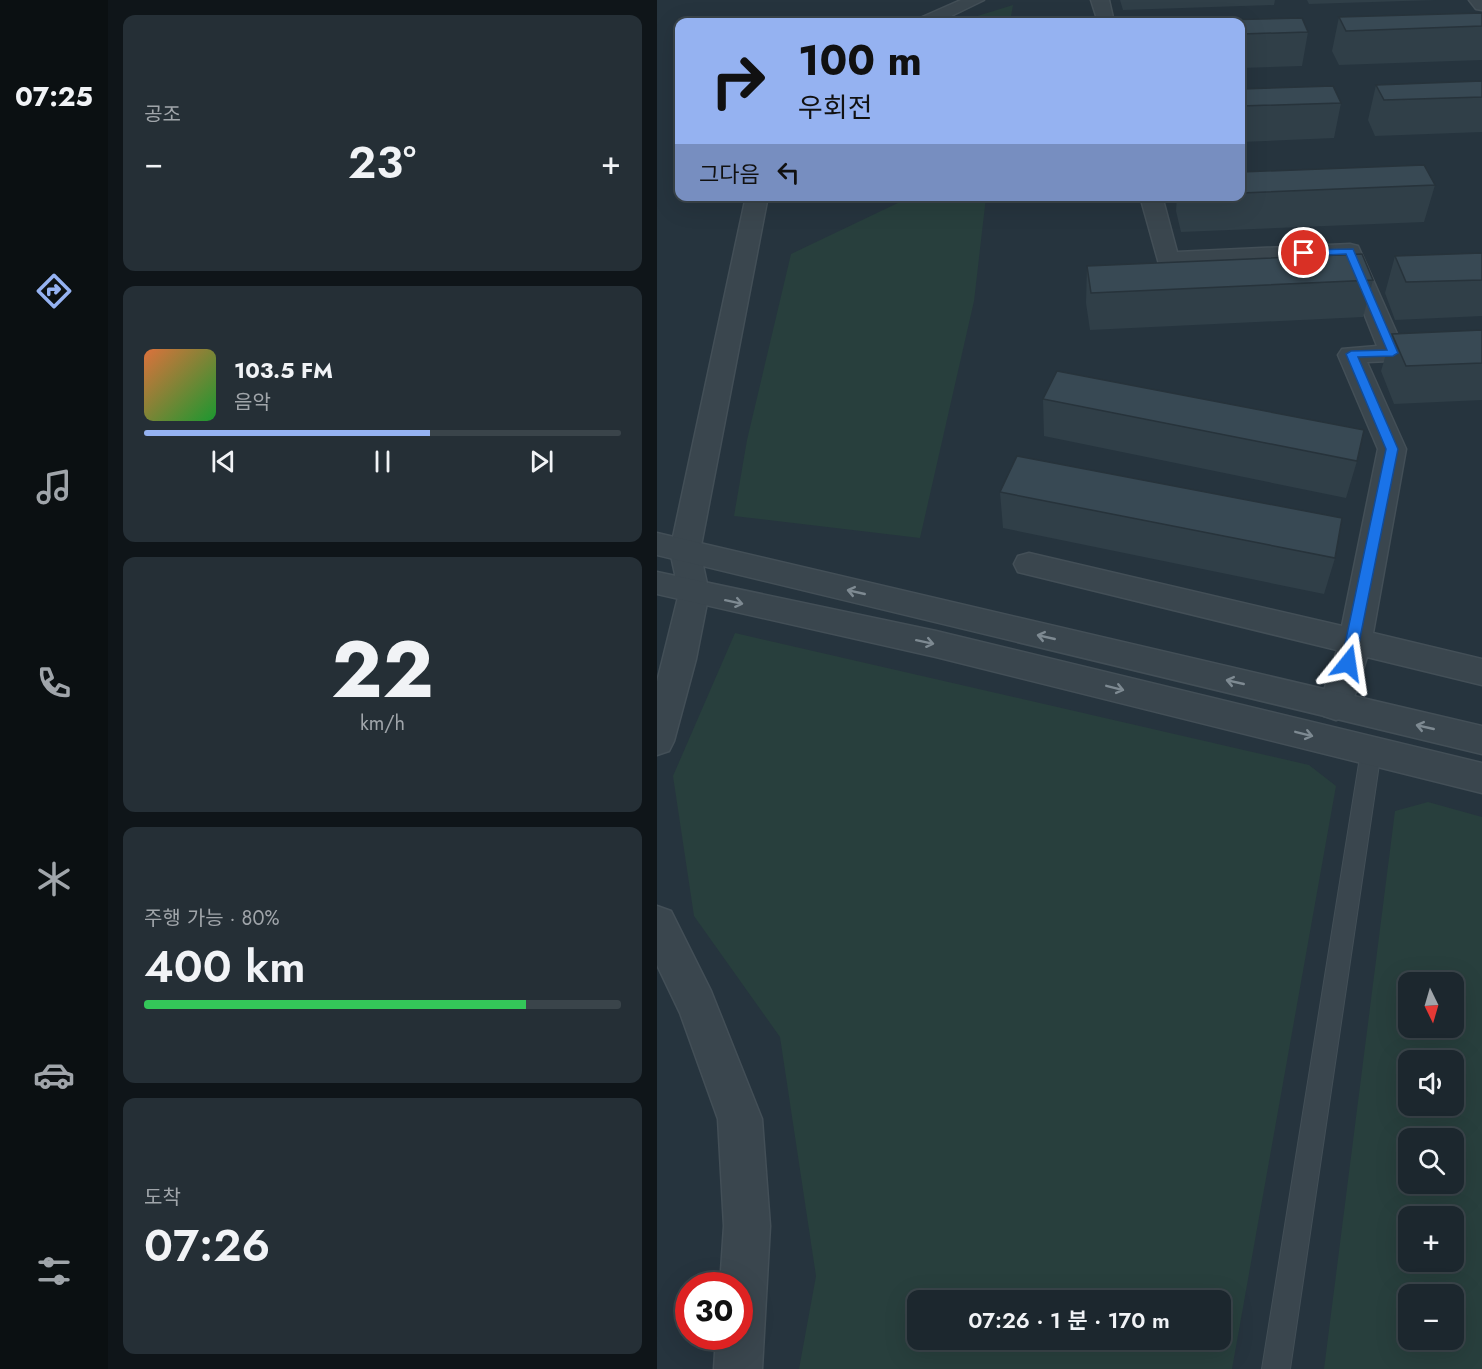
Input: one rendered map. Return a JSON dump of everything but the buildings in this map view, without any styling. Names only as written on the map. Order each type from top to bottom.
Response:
[{"type":"street","points":[[935,18],[975,0]]},
{"type":"street","points":[[1100,0],[1105,18]]},
{"type":"street","points":[[1478,0],[1482,5]]},
{"type":"street","points":[[657,741],[680,659],[694,593],[671,548],[756,201]]},
{"type":"street","points":[[1152,201],[1167,259],[1350,251],[1393,353]]},
{"type":"street","points":[[1336,706],[1355,642],[1392,449],[1351,354],[1482,349]]},
{"type":"street","points":[[671,548],[1482,741]]},
{"type":"street","points":[[1029,564],[1482,672]]},
{"type":"street","points":[[657,583],[694,593],[936,644],[1482,778]]},
{"type":"street","points":[[657,924],[697,1005],[739,1119],[747,1226],[738,1369]]},
{"type":"lane","points":[[1276,1369],[1371,751]]},
{"type":"green space","points":[[1013,5],[1011,18],[971,18]]},
{"type":"green space","points":[[902,201],[986,201],[974,301],[920,538],[734,516],[747,440],[791,254]]},
{"type":"green space","points":[[735,633],[1309,765],[1336,786],[1232,1369],[799,1369],[816,1276],[780,1037],[694,916],[673,776]]},
{"type":"green space","points":[[1428,802],[1482,817],[1482,1369],[1324,1369],[1395,811]]},
{"type":"route","points":[[1304,253],[1350,251],[1393,353],[1351,354],[1392,449],[1355,642],[1348,663]]}]
